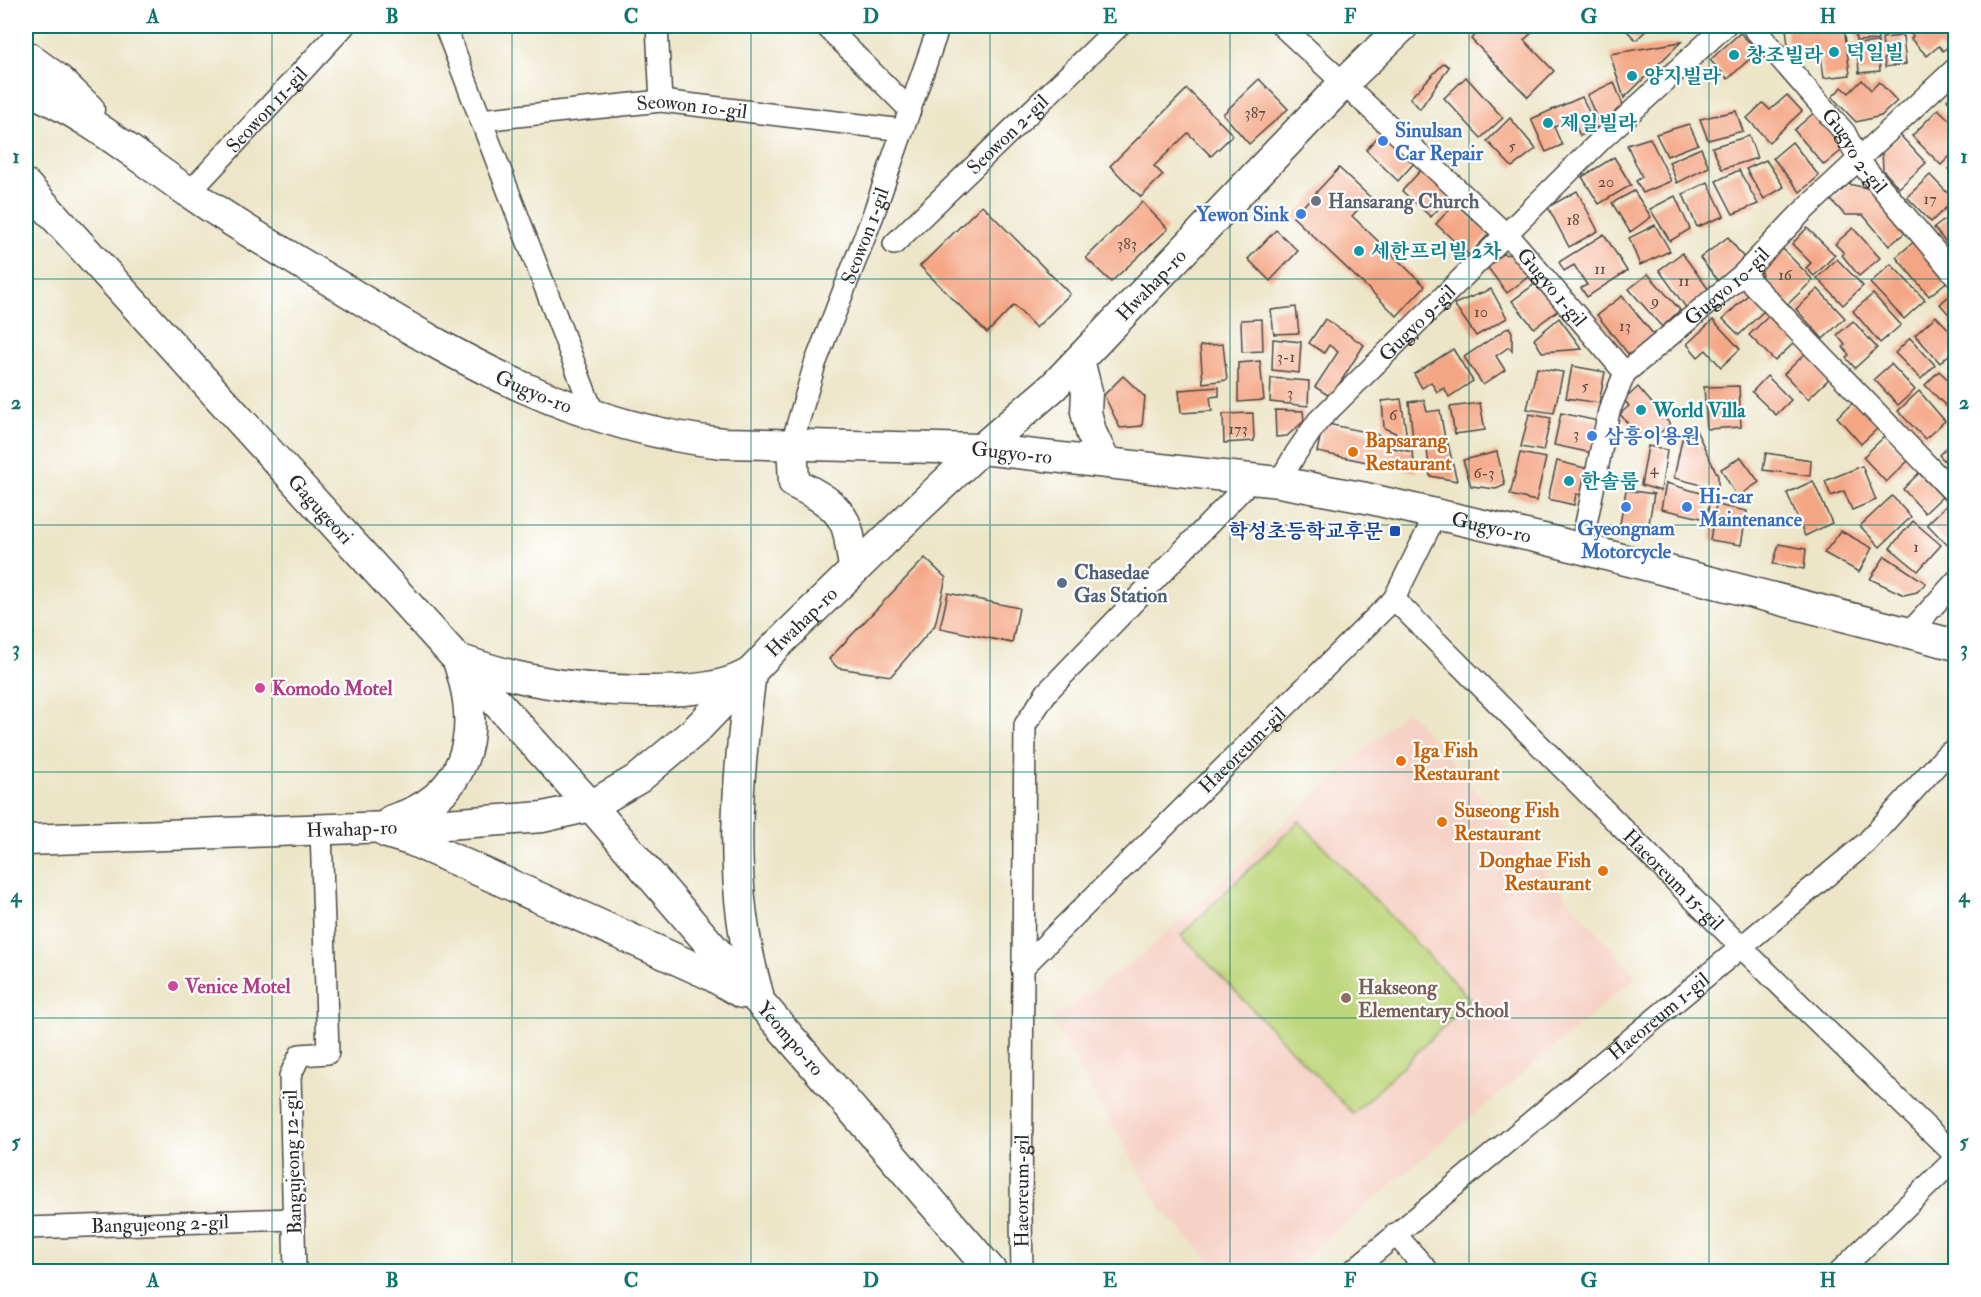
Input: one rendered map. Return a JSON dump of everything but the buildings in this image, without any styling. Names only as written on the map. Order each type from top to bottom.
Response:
[{"type":"main road","name":"Hwahap-ro","points":[[26,840],[369,827],[543,817],[591,806],[639,778],[696,730],[855,569],[981,449],[1053,387],[1344,83],[1403,26]]},
{"type":"main road","name":"Gugyo-ro","points":[[26,56],[58,80],[125,145]]},
{"type":"main road","name":"Gugyo-ro","points":[[26,89],[78,114],[125,145],[189,193],[418,335],[482,369],[594,415],[634,428],[682,439],[723,443],[981,449],[1266,480],[1436,514],[1581,548],[1956,645]]},
{"type":"main road","points":[[26,175],[51,212]]},
{"type":"main road","points":[[26,185],[51,212]]},
{"type":"main road","name":"Gagugeori","points":[[51,212],[591,806]]},
{"type":"main road","points":[[1079,360],[1087,392],[1086,412],[1091,432],[1106,462]]},
{"type":"main road","points":[[792,443],[794,483],[830,503],[842,517],[849,536],[850,553],[855,569]]},
{"type":"main road","points":[[457,659],[532,680],[573,686],[644,690],[679,691],[708,688],[733,683],[751,672]]},
{"type":"main road","points":[[369,827],[412,814],[445,791],[455,776],[468,738],[471,716],[468,696],[457,659]]},
{"type":"main road","points":[[751,672],[738,781],[736,865],[747,959],[760,1003]]},
{"type":"main road","name":"Yeompo-ro","points":[[591,806],[992,1272]]},
{"type":"main road","points":[[369,827],[413,841],[688,964],[760,1003]]},
{"type":"street","name":"Seowon 11-gil","points":[[189,193],[344,26]]},
{"type":"street","points":[[445,26],[594,415]]},
{"type":"street","points":[[657,26],[661,101]]},
{"type":"street","points":[[826,26],[910,110]]},
{"type":"street","name":"Seowon 1-gil","points":[[792,443],[814,364],[872,218],[939,26]]},
{"type":"street","name":"Seowon 2-gil","points":[[894,244],[1119,26]]},
{"type":"street","name":"Gugyo 1-gil","points":[[1281,26],[1506,234],[1625,373]]},
{"type":"street","name":"Gugyo 9-gil","points":[[1266,480],[1296,453],[1318,421],[1603,138],[1725,26]]},
{"type":"street","name":"Gugyo 2-gil","points":[[1752,26],[1845,133],[1859,161],[1956,276]]},
{"type":"street","name":"Gugyo 10-gil","points":[[1581,548],[1610,411],[1625,373],[1743,274],[1800,214],[1956,68]]},
{"type":"street","name":"Seowon 10-gil","points":[[480,120],[661,101],[903,130]]},
{"type":"street","points":[[1743,274],[1956,495]]},
{"type":"street","name":"Haeoreum-gil","points":[[1022,1272],[1025,725],[1047,692],[1266,480]]},
{"type":"street","name":"Haeoreum-gil","points":[[1023,968],[1395,599],[1436,514]]},
{"type":"street","points":[[1908,634],[1956,581]]},
{"type":"street","name":"Haeoreum 15-gil","points":[[1395,599],[1741,947],[1956,1157]]},
{"type":"street","name":"Haeoreum 1-gil","points":[[1351,1272],[1866,843],[1952,755]]},
{"type":"street","name":"Bangujeong 12-gil","points":[[295,1272],[290,1076],[300,1055],[328,1053],[321,829]]},
{"type":"street","points":[[1839,1272],[1956,1157]]},
{"type":"street","name":"Bangujeong 2-gil","points":[[26,1228],[294,1219]]},
{"type":"street","points":[[1395,1234],[1429,1272]]},
{"type":"shaded area","name":"Hakseong Elementary School","points":[[1407,710],[1636,977],[1290,1271],[1220,1271],[1161,1208],[1051,1020],[1148,950]]},
{"type":"green space","points":[[1299,821],[1471,1000],[1353,1114],[1181,935]]},
{"type":"place","name":"덕일빌","points":[[1834,52]]},
{"type":"place","name":"창조빌라","points":[[1734,55]]},
{"type":"place","name":"양지빌라","points":[[1632,76]]},
{"type":"place","name":"제일빌라","points":[[1548,123]]},
{"type":"place","name":"Sinulsan Car Repair","points":[[1383,141]]},
{"type":"place","name":"Hansarang Church","points":[[1316,201]]},
{"type":"place","name":"Yewon Sink","points":[[1301,214]]},
{"type":"place","name":"세한프리빌 2차","points":[[1359,251]]},
{"type":"place","name":"World Villa","points":[[1641,410]]},
{"type":"place","name":"삼흥이용원","points":[[1592,436]]},
{"type":"place","name":"Bapsarang Restaurant","points":[[1353,452]]},
{"type":"place","name":"한솔룸","points":[[1569,481]]},
{"type":"place","name":"Gyeongnam Motorcycle","points":[[1626,507]]},
{"type":"place","name":"Hi-car Maintenance","points":[[1687,507]]},
{"type":"place","name":"학성초등학교후문","points":[[1395,531]]},
{"type":"place","name":"Chasedae Gas Station","points":[[1062,583]]},
{"type":"place","name":"Komodo Motel","points":[[260,688]]},
{"type":"place","name":"Iga Fish Restaurant","points":[[1401,761]]},
{"type":"place","name":"Suseong Fish Restaurant","points":[[1442,822]]},
{"type":"place","name":"Donghae Fish Restaurant","points":[[1603,871]]},
{"type":"place","name":"Venice Motel","points":[[173,986]]},
{"type":"place","name":"Hakseong Elementary School","points":[[1346,998]]}]
